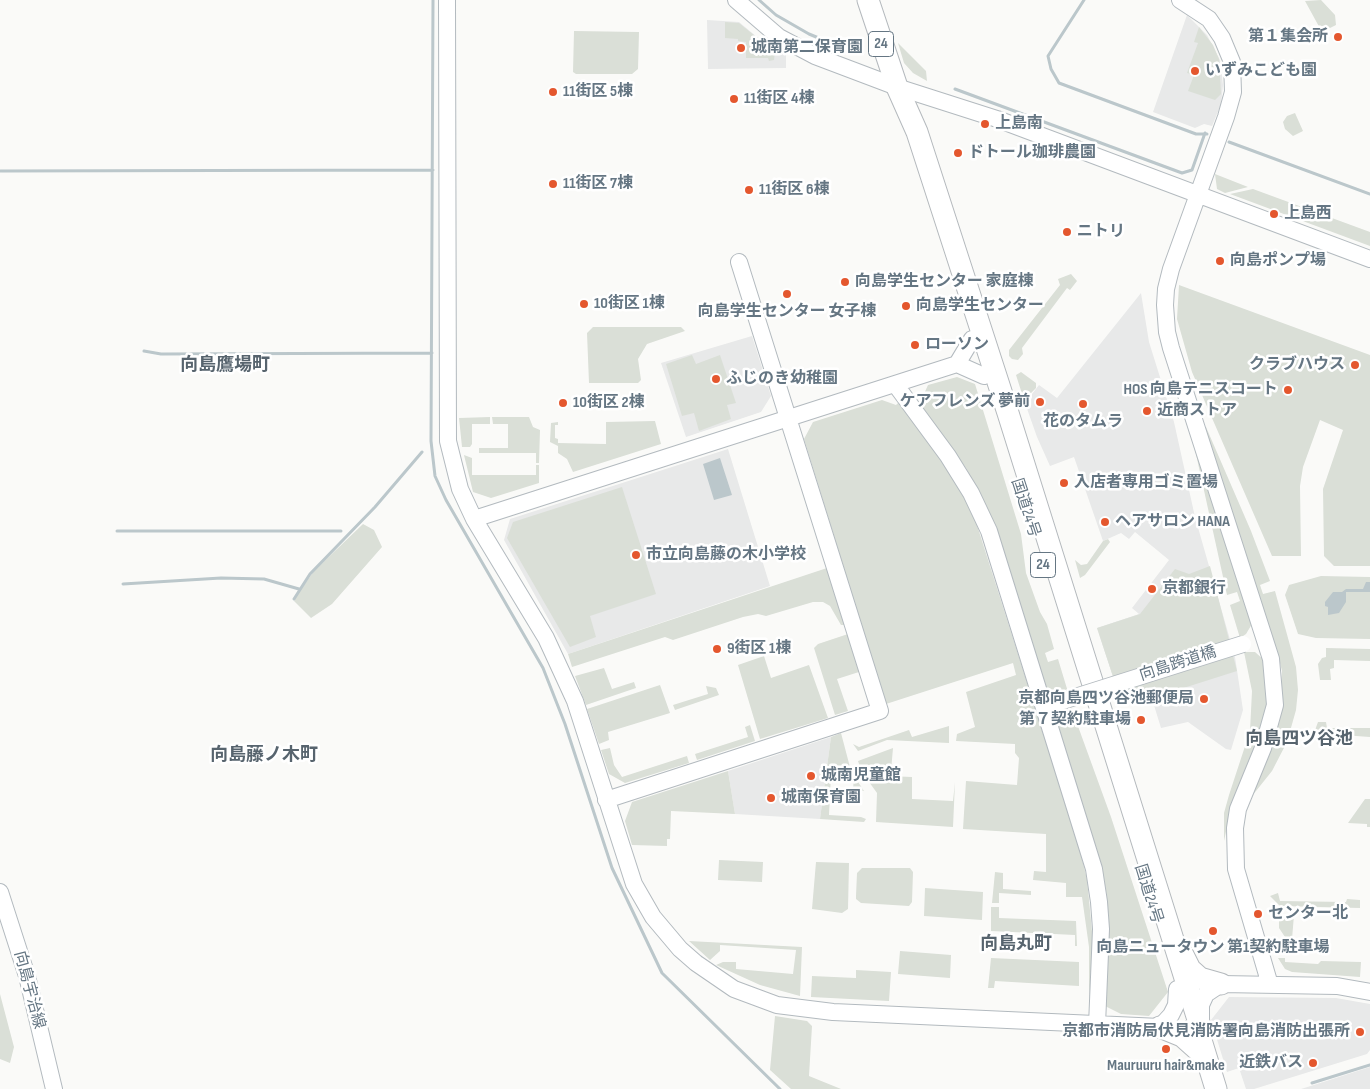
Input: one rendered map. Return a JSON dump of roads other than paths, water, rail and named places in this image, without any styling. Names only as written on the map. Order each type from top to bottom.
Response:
[{"type":"highway","name":"国道24号","points":[[868,0],[897,87],[915,127],[948,229],[1155,881],[1216,1089]]},
{"type":"highway","name":"国道24号","points":[[897,87],[904,131],[984,376],[1178,989],[1193,1029],[1203,1043]]},
{"type":"highway","name":"24","points":[[1155,881],[1163,895],[1184,959],[1190,969],[1200,978],[1221,984]]},
{"type":"highway","name":"24","points":[[1160,1027],[1203,1043]]},
{"type":"street","points":[[447,0],[448,441],[460,489],[474,519],[546,638],[575,701],[634,884],[653,917],[690,958],[734,989],[777,1005],[825,1011],[1160,1027],[1171,1015],[1176,1004],[1178,989]]},
{"type":"street","points":[[736,0],[779,37],[801,50],[897,87],[997,119],[1370,259]]},
{"type":"street","points":[[1180,0],[1208,19],[1222,38],[1232,62],[1233,92],[1226,117],[1197,195],[1166,289],[1167,332],[1266,636],[1274,678],[1275,705],[1263,748],[1238,810],[1236,869],[1270,985]]},
{"type":"street","points":[[606,800],[880,711],[739,262]]},
{"type":"street","points":[[474,519],[957,364],[972,339]]},
{"type":"street","points":[[957,364],[984,376]]},
{"type":"street","points":[[895,384],[948,456],[971,493],[989,531],[1050,705],[1094,870],[1098,894],[1101,929],[1097,1025]]},
{"type":"street","name":"向島跨道橋","points":[[1050,705],[1266,636]]},
{"type":"street","name":"向島宇治線","points":[[0,892],[27,976],[54,1089]]},
{"type":"street","points":[[1203,1043],[1201,1005],[1206,994],[1221,984],[1337,986],[1370,992]]},
{"type":"waterway","points":[[433,0],[431,441],[435,476],[446,500],[543,668],[565,724],[612,868],[662,973],[780,1089]]},
{"type":"waterway","points":[[759,0],[776,15],[809,34],[838,46]]},
{"type":"waterway","points":[[1084,0],[1048,56],[1051,69],[1059,83],[1196,134],[1207,134]]},
{"type":"waterway","points":[[955,89],[1182,173],[1192,170],[1205,133]]},
{"type":"waterway","points":[[1229,142],[1370,194]]},
{"type":"waterway","points":[[0,171],[433,170]]},
{"type":"waterway","points":[[144,351],[161,354],[432,353]]},
{"type":"waterway","points":[[294,599],[310,574],[375,507],[422,452]]},
{"type":"waterway","points":[[117,531],[341,531]]},
{"type":"waterway","points":[[123,584],[221,578],[264,579],[299,589]]},
{"type":"waterway","points":[[1312,1083],[1370,1065]]},
{"type":"place","name":"第１集会所","points":[[1338,37]]},
{"type":"place","name":"城南第二保育園","points":[[741,48]]},
{"type":"place","name":"いずみこども園","points":[[1195,71]]},
{"type":"place","name":"11街区 5棟","points":[[553,92]]},
{"type":"place","name":"11街区 4棟","points":[[734,99]]},
{"type":"place","name":"上島南","points":[[985,124]]},
{"type":"place","name":"ドトール珈琲農園","points":[[958,153]]},
{"type":"place","name":"11街区 7棟","points":[[553,184]]},
{"type":"place","name":"11街区 6棟","points":[[749,190]]},
{"type":"place","name":"上島西","points":[[1274,214]]},
{"type":"place","name":"ニトリ","points":[[1067,232]]},
{"type":"place","name":"向島ポンプ場","points":[[1220,261]]},
{"type":"place","name":"向島学生センター 家庭棟","points":[[845,282]]},
{"type":"place","name":"向島学生センター 女子棟","points":[[787,294]]},
{"type":"place","name":"10街区 1棟","points":[[584,304]]},
{"type":"place","name":"向島学生センター","points":[[906,306]]},
{"type":"place","name":"ローソン","points":[[915,345]]},
{"type":"place","name":"クラブハウス","points":[[1355,365]]},
{"type":"place","name":"ふじのき幼稚園","points":[[716,379]]},
{"type":"place","name":"HOS 向島テニスコート","points":[[1288,390]]},
{"type":"place","name":"ケアフレンズ 夢前","points":[[1040,402]]},
{"type":"place","name":"10街区 2棟","points":[[563,403]]},
{"type":"place","name":"花のタムラ","points":[[1083,404]]},
{"type":"place","name":"近商ストア","points":[[1147,411]]},
{"type":"place","name":"入店者専用ゴミ置場","points":[[1064,483]]},
{"type":"place","name":"ヘアサロン HANA","points":[[1105,522]]},
{"type":"place","name":"市立向島藤の木小学校","points":[[636,555]]},
{"type":"place","name":"京都銀行","points":[[1152,589]]},
{"type":"place","name":"9街区 1棟","points":[[717,649]]},
{"type":"place","name":"京都向島四ツ谷池郵便局","points":[[1204,699]]},
{"type":"place","name":"第７契約駐車場","points":[[1141,720]]},
{"type":"place","name":"城南児童館","points":[[811,776]]},
{"type":"place","name":"城南保育園","points":[[771,798]]},
{"type":"place","name":"センター北","points":[[1258,914]]},
{"type":"place","name":"向島ニュータウン 第1契約駐車場","points":[[1213,931]]},
{"type":"place","name":"京都市消防局伏見消防署向島消防出張所","points":[[1360,1032]]},
{"type":"place","name":"Mauruuru hair&make","points":[[1166,1049]]},
{"type":"place","name":"近鉄バス","points":[[1313,1063]]},
{"type":"district","name":"向島鷹場町","points":[[225,365]]},
{"type":"district","name":"向島四ツ谷池","points":[[1299,739]]},
{"type":"district","name":"向島藤ノ木町","points":[[264,755]]},
{"type":"district","name":"向島丸町","points":[[1016,944]]}]
